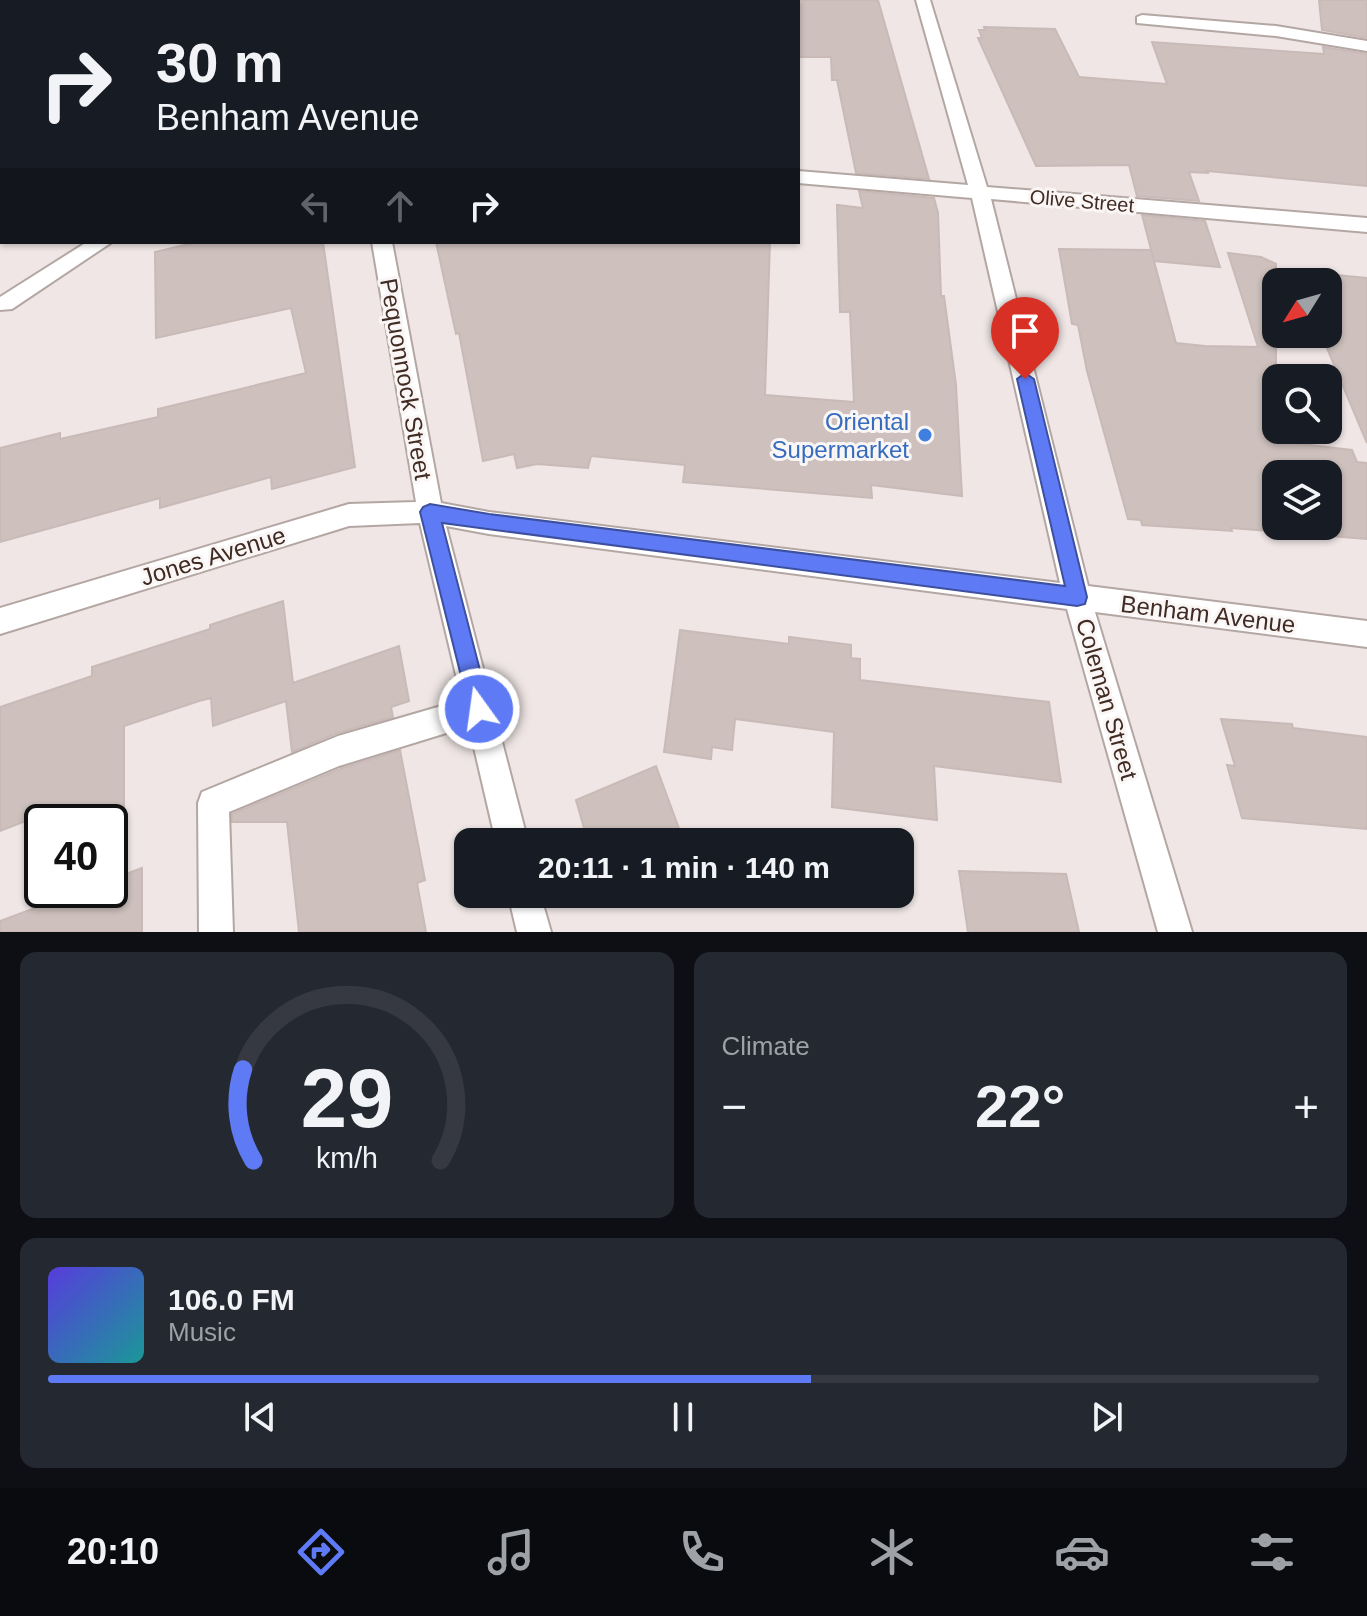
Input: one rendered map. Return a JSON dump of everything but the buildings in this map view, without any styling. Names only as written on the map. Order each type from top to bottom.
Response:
[{"type":"street","name":"Coleman Street","points":[[923,0],[980,193],[1077,597],[1175,932]]},
{"type":"street","points":[[1142,20],[1276,31],[1367,46]]},
{"type":"street","name":"Olive Street","points":[[800,177],[1367,225]]},
{"type":"street","points":[[5,304],[99,244]]},
{"type":"street","name":"Pequonnock Street","points":[[382,244],[430,512],[509,828]]},
{"type":"street","name":"Benham Avenue","points":[[430,512],[489,523],[1367,634]]},
{"type":"street","name":"Jones Avenue","points":[[0,621],[349,515],[430,512]]},
{"type":"street","points":[[216,932],[213,803],[338,751],[479,709]]},
{"type":"street","points":[[528,908],[534,932]]},
{"type":"place","name":"Oriental Supermarket","points":[[925,435]]},
{"type":"route","points":[[479,709],[430,512],[489,523],[1077,597],[1025,379]]}]
